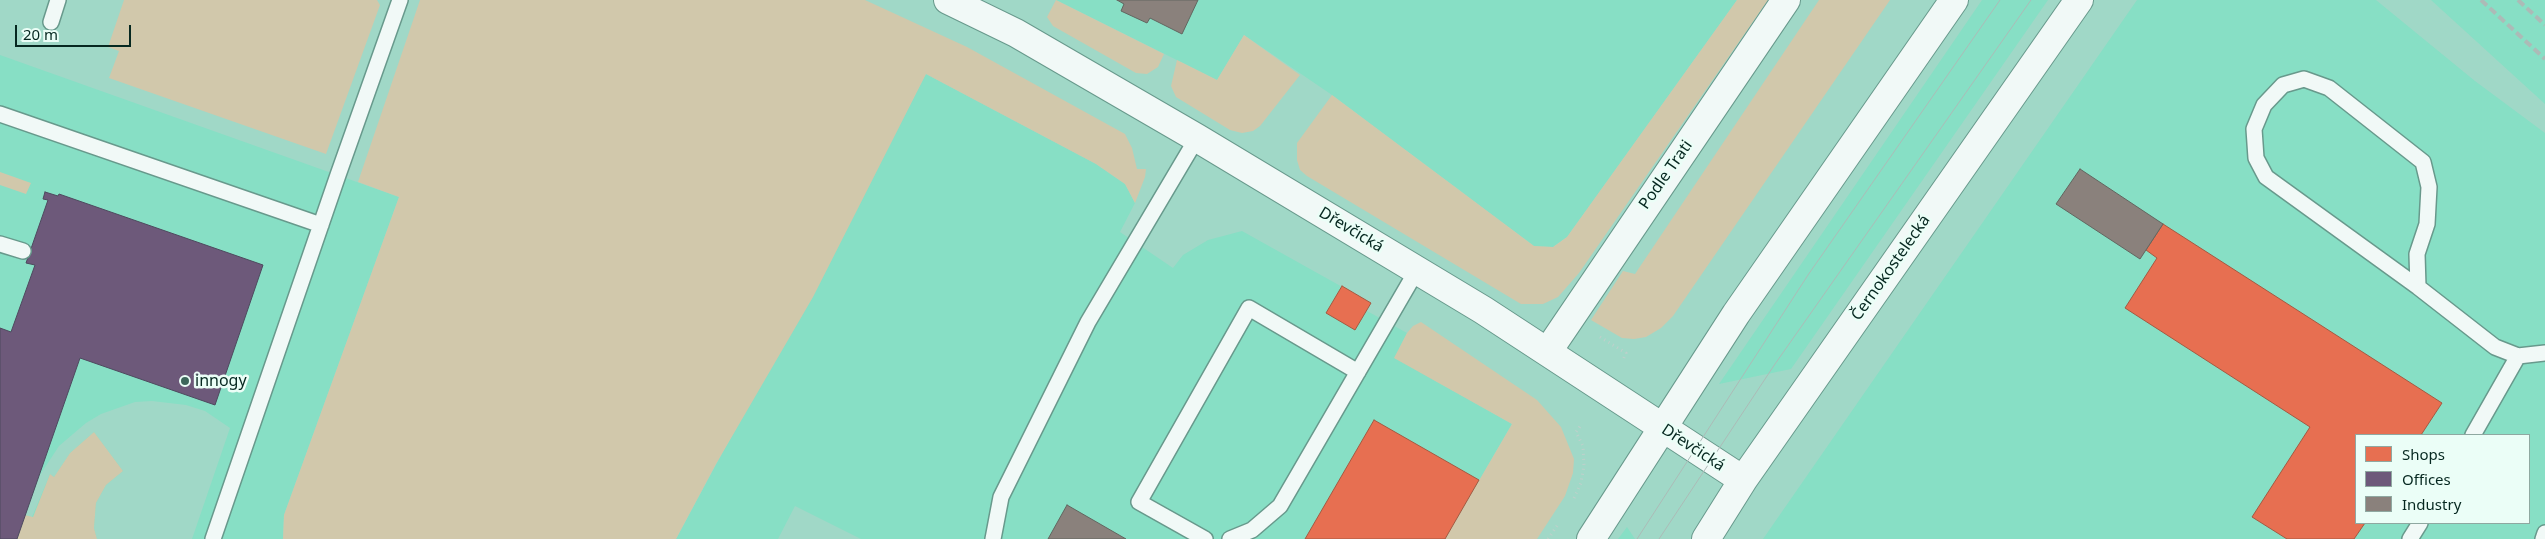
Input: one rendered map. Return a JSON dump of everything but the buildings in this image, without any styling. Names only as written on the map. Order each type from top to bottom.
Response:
[{"type":"main road","name":"Dřevčická","points":[[948,0],[1016,33],[1198,138],[1417,270],[1548,350],[1662,429],[1743,480]]},
{"type":"main road","name":"Podle Trati","points":[[1548,350],[1786,0]]},
{"type":"main road","points":[[1591,539],[1742,306],[1954,0]]},
{"type":"main road","name":"Černokostelecká","points":[[1706,539],[1743,480],[2079,0]]},
{"type":"lane","points":[[51,22],[58,0]]},
{"type":"lane","points":[[214,539],[400,0]]},
{"type":"lane","points":[[2418,287],[2417,254],[2426,224],[2429,186],[2423,162],[2329,88],[2304,79],[2283,85],[2264,105],[2254,129],[2256,158],[2266,176],[2418,287],[2496,347],[2518,356],[2545,353]]},
{"type":"lane","points":[[0,114],[321,225]]},
{"type":"lane","points":[[993,539],[1001,497],[1088,322],[1198,138]]},
{"type":"lane","points":[[0,244],[22,252]]},
{"type":"lane","points":[[1230,539],[1252,530],[1280,506],[1417,270]]},
{"type":"lane","points":[[1205,539],[1138,502],[1249,308],[1358,372]]},
{"type":"lane","points":[[2474,434],[2518,356]]},
{"type":"lane","points":[[2410,539],[2419,524]]},
{"type":"lane","points":[[2543,539],[2545,533]]},
{"type":"path","points":[[1622,360],[1626,353]]},
{"type":"path","points":[[1573,500],[1581,483],[1584,465],[1583,446],[1576,432],[1581,424]]},
{"type":"path","points":[[1548,539],[1563,515]]},
{"type":"shaded area","points":[[124,0],[377,0],[380,5],[326,154],[109,78],[119,51],[108,47]]},
{"type":"shaded area","points":[[420,0],[865,0],[967,47],[1125,134],[1132,148],[1137,169],[1146,169],[1145,177],[1135,203],[1125,184],[1096,164],[926,74],[813,297],[716,464],[676,539],[283,539],[284,515],[399,197],[358,182]]},
{"type":"shaded area","points":[[1056,0],[1737,0],[1567,237],[1553,247],[1534,246],[1332,95],[1244,35],[1217,80]]},
{"type":"shaded area","points":[[1056,0],[1164,54],[1158,67],[1147,74],[1136,73],[1053,26],[1047,17]]},
{"type":"shaded area","points":[[1737,0],[1768,0],[1579,273],[1558,297],[1543,304],[1521,304],[1307,176],[1300,170],[1297,160],[1297,143],[1332,95],[1534,246],[1553,247],[1567,237]]},
{"type":"shaded area","points":[[1819,0],[1890,0],[1673,316],[1661,328],[1646,337],[1634,339],[1622,338],[1591,320],[1623,271],[1635,274]]},
{"type":"shaded area","points":[[1982,0],[2048,0],[1791,369],[1719,384]]},
{"type":"shaded area","points":[[2137,0],[2376,0],[2475,81],[2545,133],[2545,539],[1763,539]]},
{"type":"shaded area","points":[[2431,0],[2545,0],[2545,104]]},
{"type":"shaded area","points":[[1244,35],[1300,75],[1260,126],[1253,131],[1242,133],[1230,130],[1176,97],[1171,86],[1177,60],[1217,80]]},
{"type":"shaded area","points":[[0,55],[399,197],[284,515],[283,539],[192,539],[230,428],[205,411],[186,405],[152,401],[135,402],[101,414],[86,423],[59,446],[40,475],[25,515],[32,517],[50,474],[54,477],[70,453],[94,432],[123,471],[106,485],[96,503],[94,528],[97,539],[0,539]]},
{"type":"shaded area","points":[[926,74],[1096,164],[1125,184],[1135,203],[1120,232],[1173,268],[1183,255],[1208,240],[1242,231],[1371,303],[1367,311],[1407,333],[1395,358],[1512,424],[1445,539],[861,539],[795,506],[778,539],[676,539]]},
{"type":"shaded area","points":[[0,172],[31,183],[26,194],[0,185]]},
{"type":"shaded area","points":[[1421,322],[1537,400],[1561,427],[1574,459],[1573,473],[1565,496],[1537,539],[1445,539],[1512,424],[1394,358],[1407,333],[1413,326]]},
{"type":"shaded area","points":[[94,432],[123,471],[106,485],[96,503],[94,528],[97,539],[17,539],[25,515],[33,517],[50,474],[54,477],[70,453]]},
{"type":"shaded area","points":[[1627,527],[1635,539],[1618,539]]},
{"type":"tram line","points":[[1637,539],[1808,275],[2000,0]]},
{"type":"tram line","points":[[1659,539],[1775,364],[2031,0]]},
{"type":"railway","points":[[2481,0],[2545,59]]},
{"type":"railway","points":[[2518,0],[2545,25]]},
{"type":"place","name":"innogy","points":[[185,381]]}]
